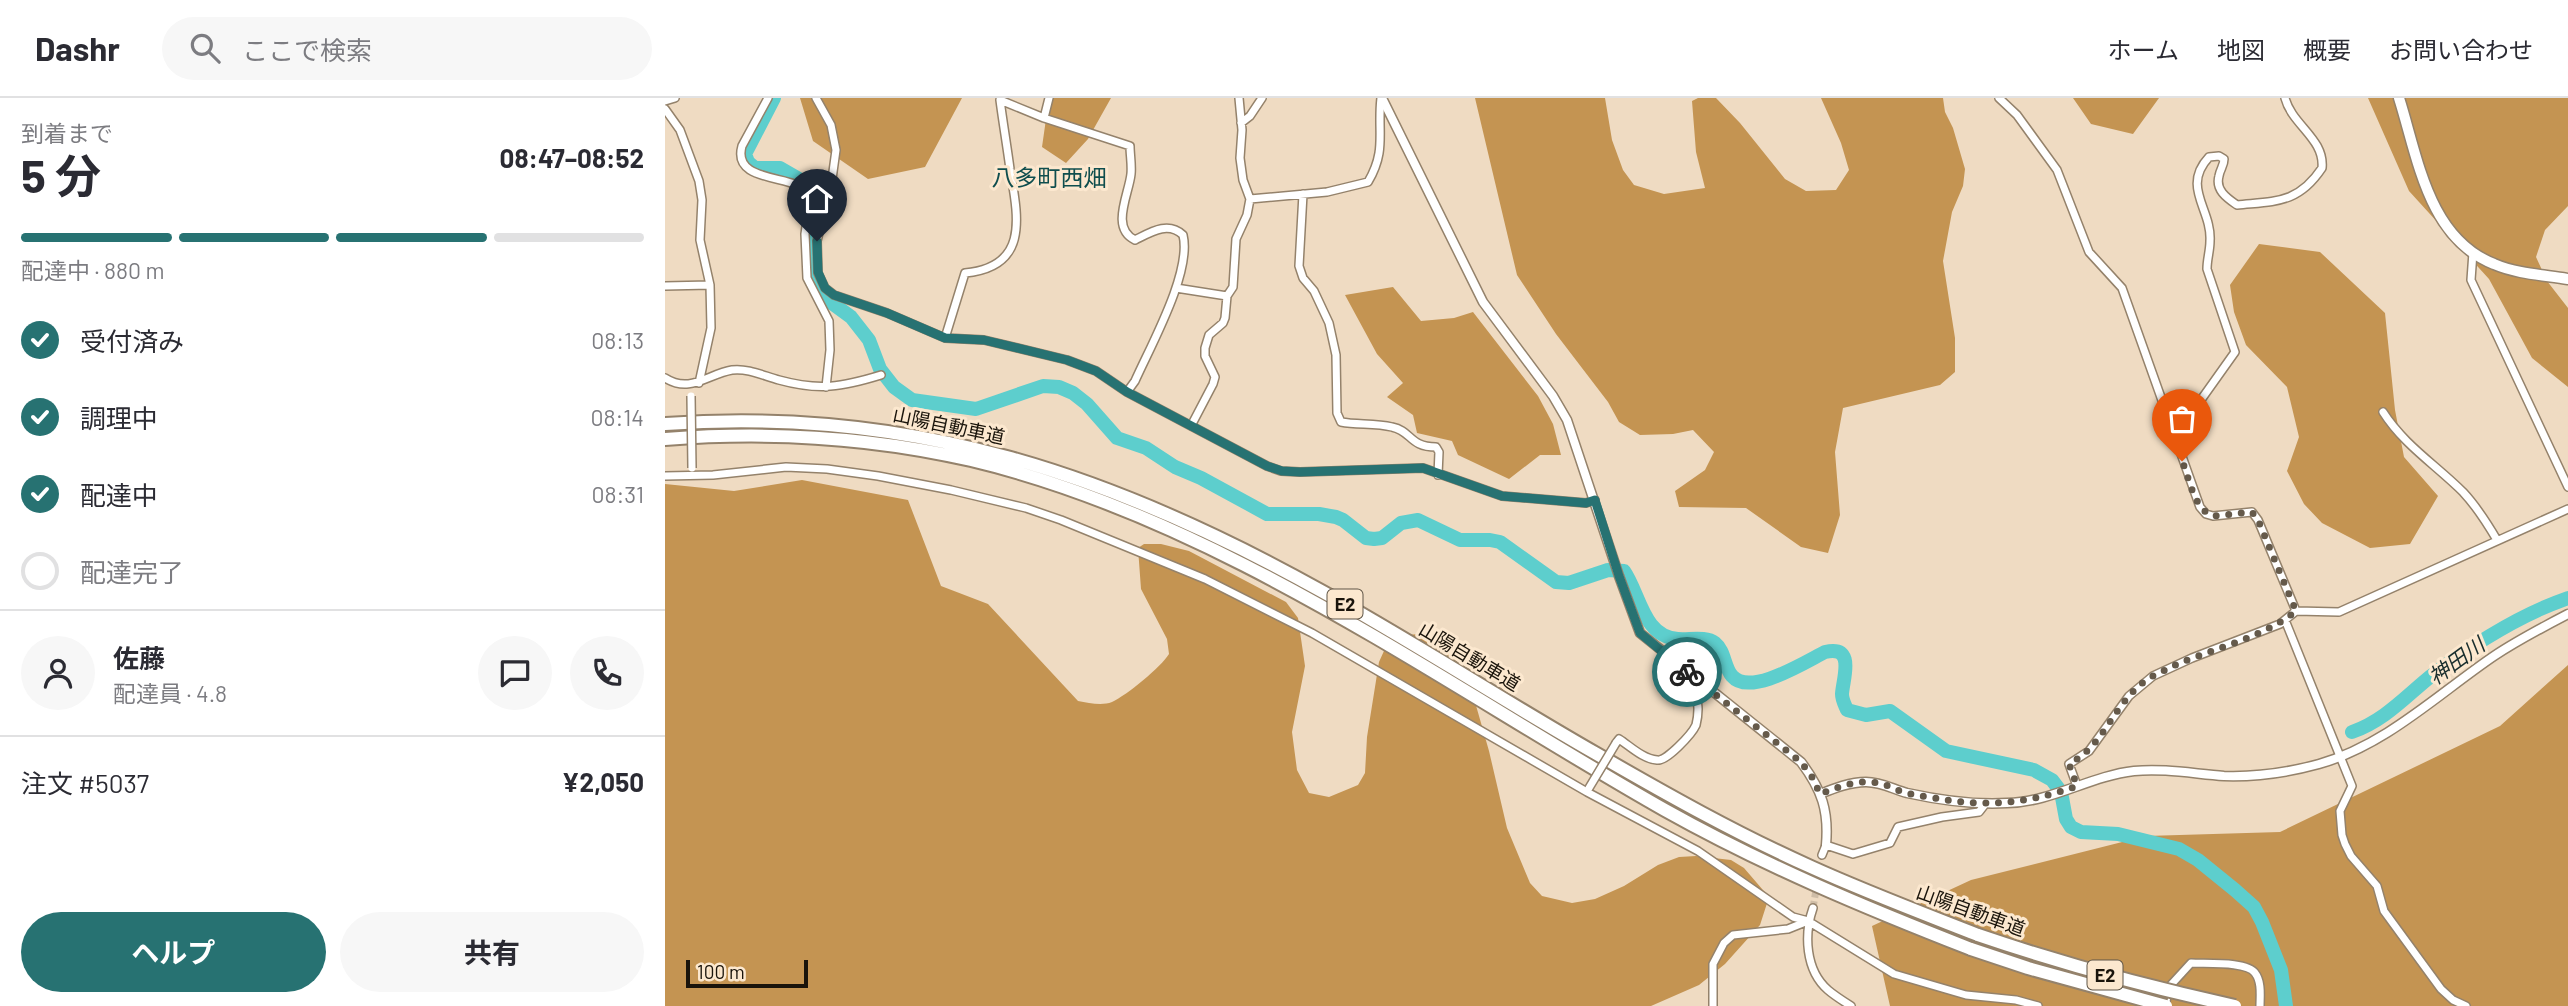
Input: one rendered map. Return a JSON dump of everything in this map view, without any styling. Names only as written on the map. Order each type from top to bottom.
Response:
[{"type":"highway","name":"山陽自動車道","points":[[665,424],[777,421],[867,428],[975,447],[1102,487],[1215,536],[1321,591],[1593,752],[1744,835],[1888,900],[1978,935],[2104,975],[2235,1006]]},
{"type":"highway","name":"山陽自動車道","points":[[665,439],[754,435],[867,442],[972,460],[1098,500],[1212,550],[1314,603],[1609,778],[1736,849],[1815,886],[1971,949],[2028,968],[2166,1006]]},
{"type":"main road","points":[[2399,98],[2433,205],[2445,224],[2473,253],[2493,264],[2568,279]]},
{"type":"street","points":[[665,101],[675,98]]},
{"type":"street","points":[[768,98],[742,146],[741,163],[749,172],[797,185],[809,206],[805,234],[807,278],[829,321],[830,349],[825,387]]},
{"type":"street","points":[[816,98],[831,125],[836,150],[817,241],[818,272],[825,288],[834,295],[887,313],[945,338],[984,340],[1067,360],[1096,371],[1127,392],[1267,466],[1282,471],[1423,468],[1514,498],[1586,503],[1595,500]]},
{"type":"street","points":[[1044,118],[1049,98]]},
{"type":"street","points":[[1191,426],[1213,384],[1215,376],[1205,356],[1205,348],[1209,335],[1223,323],[1227,296],[1233,288],[1236,239],[1247,215],[1250,199],[1243,180],[1240,158],[1239,98]]},
{"type":"street","points":[[1241,123],[1250,116],[1262,98]]},
{"type":"street","points":[[1250,199],[1327,192],[1368,182],[1381,155],[1381,98]]},
{"type":"street","points":[[1381,98],[1483,302],[1553,396],[1567,420],[1640,633],[1801,762],[1812,777],[1827,810],[1826,845],[1822,855]]},
{"type":"street","points":[[1999,98],[2017,115],[2057,170],[2089,252],[2122,288],[2200,507],[2206,514],[2213,516],[2252,512],[2263,531],[2296,611]]},
{"type":"street","points":[[2163,405],[2198,404],[2235,352],[2207,269],[2206,254],[2211,243],[2197,185],[2197,177],[2204,162],[2209,157],[2219,156],[2224,159],[2217,178],[2219,188],[2237,205],[2287,200],[2322,168],[2322,151],[2290,112],[2285,98]]},
{"type":"street","points":[[945,338],[965,273],[987,269],[1003,259],[1014,240],[1018,219],[1000,100],[1044,118],[1130,146],[1131,174],[1122,216],[1124,229],[1135,240],[1161,228],[1183,235],[1185,256],[1176,288],[1135,381],[1127,392]]},
{"type":"street","points":[[665,108],[680,130],[699,181],[702,200],[700,240],[710,285],[711,328],[699,383]]},
{"type":"street","points":[[1303,194],[1299,266],[1329,323],[1336,355],[1337,413],[1341,422],[1393,427],[1402,431],[1415,444],[1436,447],[1439,452],[1439,475]]},
{"type":"street","points":[[2473,253],[2471,281],[2568,487]]},
{"type":"street","points":[[665,286],[710,285]]},
{"type":"street","points":[[1176,288],[1227,296]]},
{"type":"street","points":[[665,378],[673,383],[699,383],[717,374],[734,370],[749,371],[781,381],[825,387],[843,386],[881,375]]},
{"type":"street","points":[[690,383],[692,472]]},
{"type":"street","points":[[2383,412],[2405,440],[2470,500],[2497,540]]},
{"type":"street","points":[[665,476],[786,467],[827,469],[951,490],[1026,508],[1061,520],[1236,594],[1312,633],[1698,851],[1793,917],[1808,921],[1894,974],[1966,995],[2016,1000],[2038,1006]]},
{"type":"street","points":[[2073,787],[2069,764],[2089,751],[2129,696],[2141,684],[2192,658],[2280,624],[2296,611],[2339,611],[2568,509]]},
{"type":"street","points":[[1820,794],[1851,783],[1871,782],[1941,800],[2008,803],[2053,795],[2092,779],[2136,771],[2164,770],[2228,776],[2293,770],[2338,757],[2377,738],[2494,656],[2568,614]]},
{"type":"street","points":[[2285,620],[2338,757],[2352,786],[2340,811],[2341,835],[2345,844],[2351,856],[2377,886],[2384,911],[2441,989],[2453,1000],[2466,1006]]},
{"type":"street","points":[[1588,790],[1619,739],[1655,761],[1669,756],[1696,726],[1698,707],[1694,677]]},
{"type":"street","points":[[1826,845],[1853,854],[1890,843],[1898,827],[1979,812],[1986,803]]},
{"type":"street","points":[[1813,908],[1808,921],[1809,958],[1814,972],[1829,992],[1851,1006]]},
{"type":"street","points":[[1713,1006],[1713,964],[1724,943],[1733,935],[1788,929],[1808,921]]},
{"type":"street","points":[[2166,1006],[2169,987],[2191,963],[2246,966],[2256,973],[2260,986],[2260,1006]]},
{"type":"shaded area","points":[[800,98],[962,98],[925,167],[868,179],[813,141]]},
{"type":"shaded area","points":[[1049,98],[1111,98],[1088,139],[1066,163],[1042,147]]},
{"type":"shaded area","points":[[1475,98],[1605,98],[1612,140],[1623,170],[1634,185],[1664,194],[1705,188],[1696,152],[1692,101],[1698,98],[1716,98],[1785,179],[1806,191],[1836,190],[1849,170],[1841,143],[1821,98],[1943,98],[1945,112],[1953,128],[1965,169],[1963,186],[1952,212],[1943,261],[1955,338],[1955,372],[1940,385],[1843,408],[1835,452],[1840,515],[1828,553],[1801,547],[1746,508],[1679,507],[1675,491],[1705,470],[1714,452],[1693,430],[1673,434],[1640,435],[1619,422],[1608,402],[1556,334],[1517,275]]},
{"type":"shaded area","points":[[2073,98],[2159,98],[2133,134],[2091,124]]},
{"type":"shaded area","points":[[2368,98],[2568,98],[2568,206],[2545,230],[2536,257],[2547,281],[2568,308],[2568,387],[2532,358],[2489,279],[2409,191]]},
{"type":"shaded area","points":[[2259,244],[2320,252],[2385,313],[2395,410],[2404,457],[2438,496],[2410,544],[2370,548],[2322,523],[2304,504],[2287,471],[2299,437],[2287,387],[2246,345],[2234,312],[2230,285]]},
{"type":"shaded area","points":[[1393,287],[1421,321],[1454,318],[1473,312],[1538,396],[1553,424],[1561,455],[1540,455],[1509,479],[1458,455],[1452,441],[1417,433],[1413,415],[1387,397],[1403,383],[1377,354],[1345,295]]},
{"type":"shaded area","points":[[802,480],[908,500],[941,586],[988,604],[1078,701],[1100,704],[1112,702],[1143,680],[1169,654],[1167,639],[1141,589],[1138,548],[1144,544],[1161,544],[1189,551],[1286,602],[1298,618],[1305,666],[1292,732],[1297,770],[1309,793],[1329,797],[1358,785],[1365,773],[1367,737],[1379,662],[1388,642],[1406,635],[1420,634],[1443,645],[1467,674],[1507,828],[1530,883],[1542,896],[1572,903],[1595,899],[1624,886],[1658,865],[1679,857],[1731,860],[1744,868],[1769,897],[1760,925],[1725,964],[1699,985],[1651,1006],[665,1006],[665,484],[734,491]]},
{"type":"shaded area","points":[[2568,665],[2568,1006],[1890,1006],[1872,926],[1971,880],[2146,836],[2280,832],[2500,726]]},
{"type":"waterway","points":[[774,98],[745,154],[748,162],[755,168],[780,168],[806,183],[813,196],[811,243],[817,286],[821,295],[851,317],[869,340],[880,369],[894,387],[912,400],[976,409],[1043,386],[1059,387],[1073,393],[1087,404],[1117,438],[1146,448],[1175,467],[1267,514],[1319,514],[1336,517],[1366,538],[1374,539],[1382,538],[1401,523],[1418,520],[1460,540],[1500,542],[1556,582],[1569,583],[1608,570],[1624,571],[1644,613],[1657,631],[1678,639],[1702,639],[1715,643],[1721,650],[1729,672],[1740,681],[1751,683],[1764,680],[1792,670],[1825,652],[1841,653],[1845,664],[1842,694],[1847,710],[1866,715],[1890,711],[1946,751],[2034,770],[2052,780],[2061,792],[2066,819],[2071,827],[2081,832],[2118,834],[2179,849],[2198,860],[2254,907],[2281,970],[2286,1006]]},
{"type":"waterway","name":"神田川","points":[[2352,732],[2384,715],[2431,676],[2479,642],[2532,613],[2568,598]]},
{"type":"tunnel","points":[[1813,908],[1817,884]]},
{"type":"way so far","points":[[1687,672],[1801,762],[1820,794],[1851,783],[1864,782],[1878,783],[1941,800],[2008,803],[2034,800],[2077,786],[2069,764],[2089,751],[2129,696],[2141,684],[2192,658],[2280,624],[2296,611],[2258,520],[2252,512],[2236,512],[2226,516],[2206,514],[2200,507],[2182,461]]},
{"type":"district","name":"八多町西畑","points":[[1049,177]]},
{"type":"route","points":[[817,241],[818,272],[825,288],[834,295],[887,313],[945,338],[984,340],[1067,360],[1096,371],[1127,392],[1267,466],[1282,471],[1423,468],[1502,496],[1586,503],[1595,500],[1640,633],[1687,672]]}]
